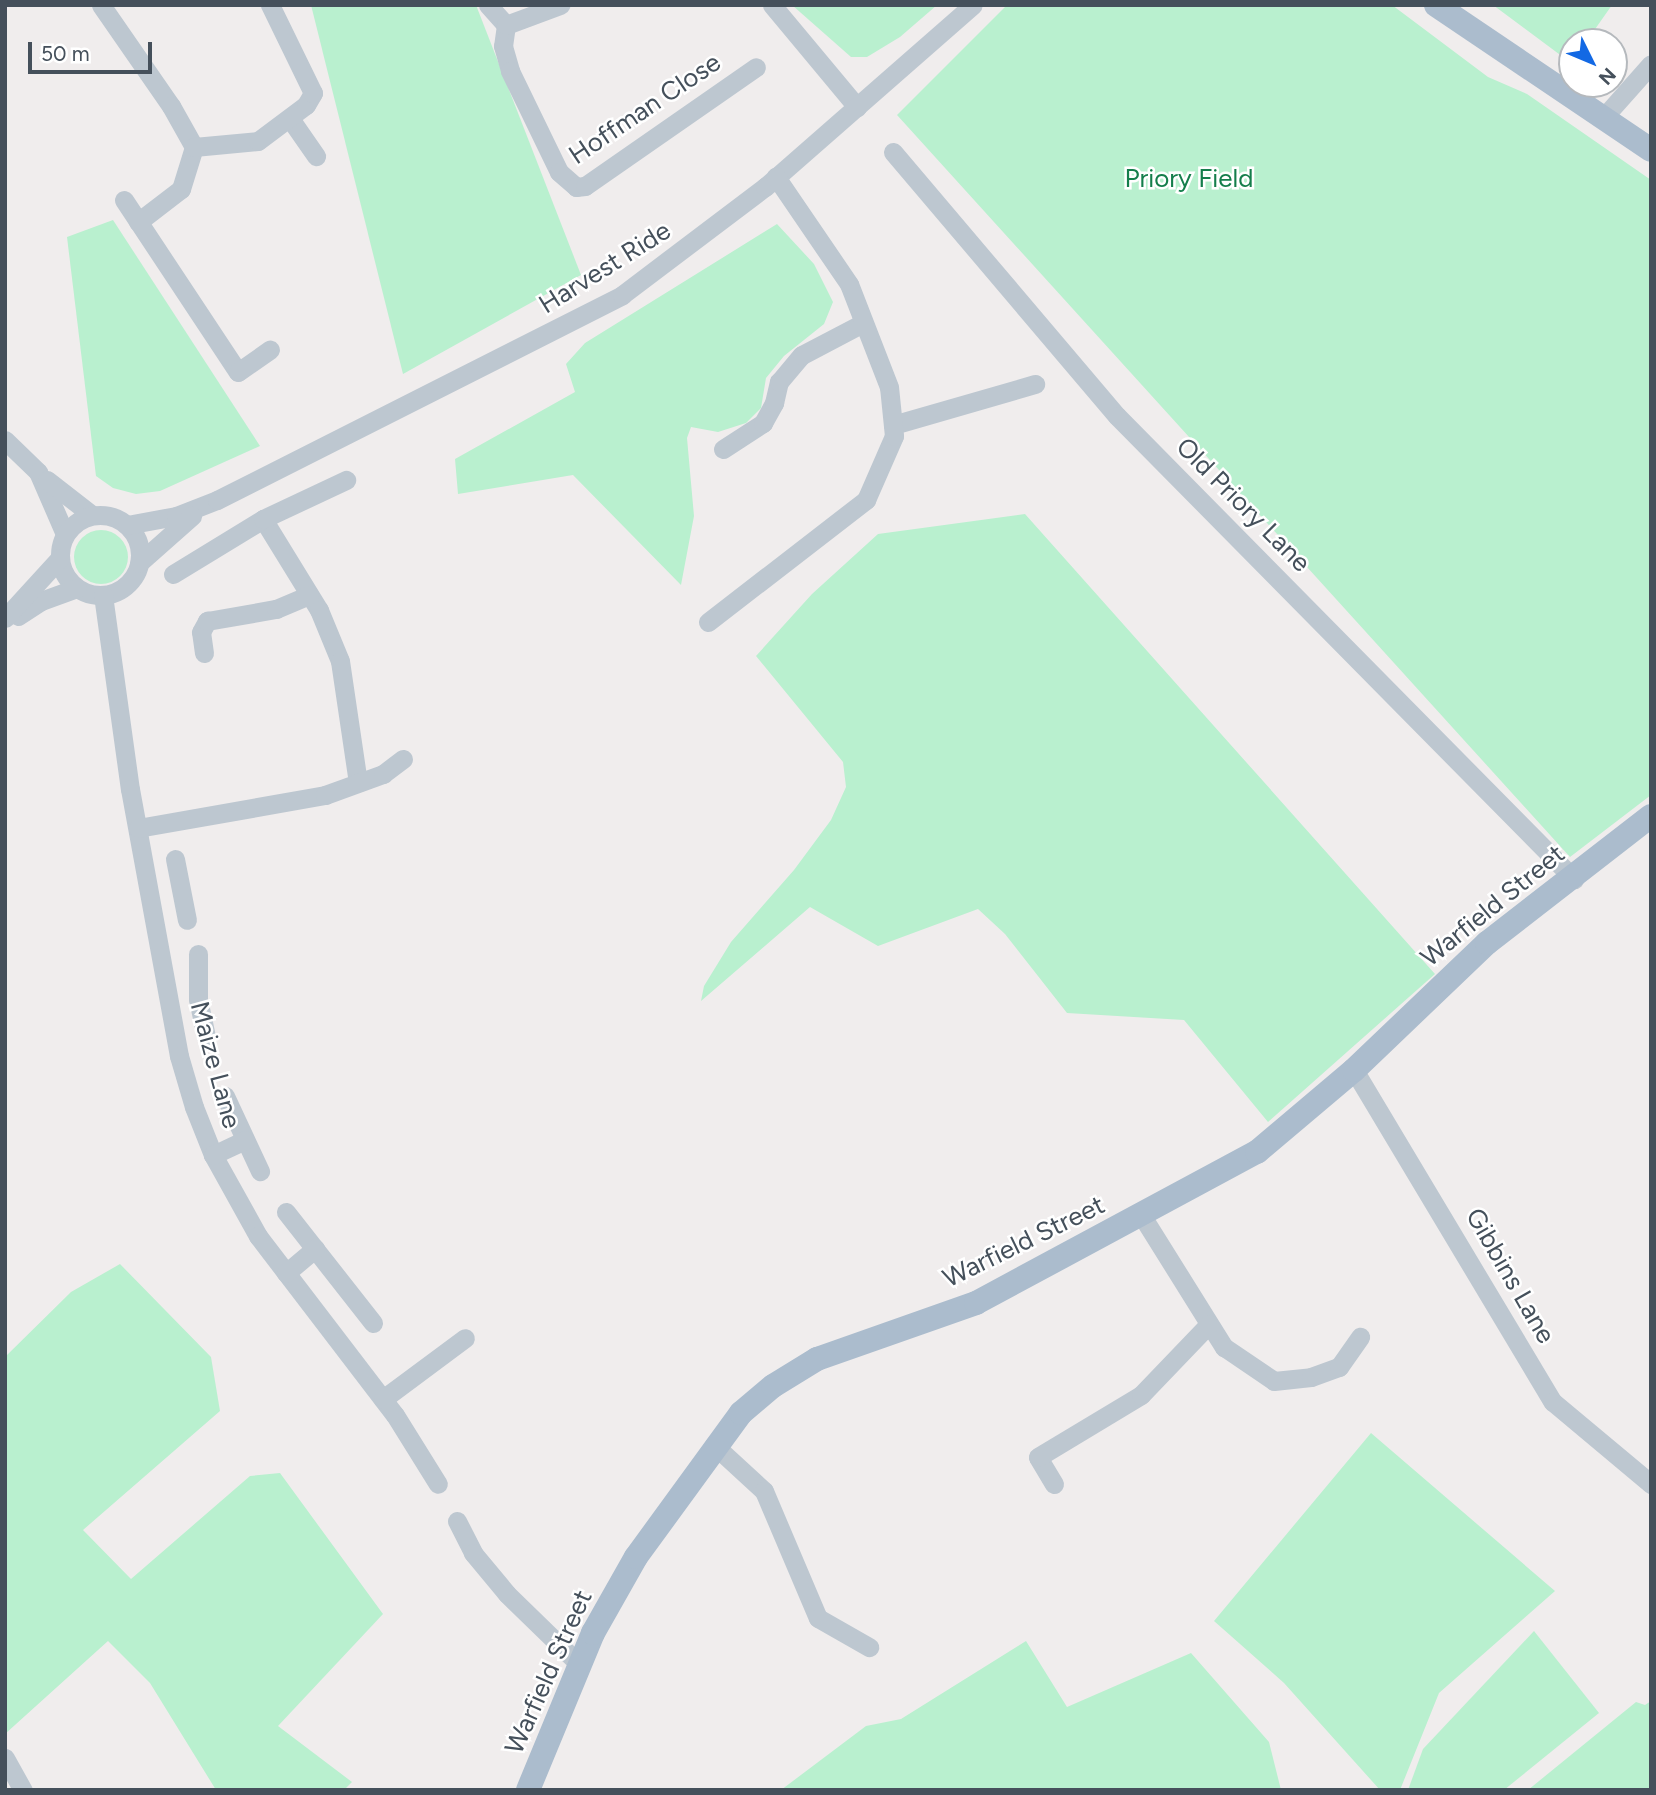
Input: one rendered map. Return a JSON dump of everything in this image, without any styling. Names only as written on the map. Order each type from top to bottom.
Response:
[{"type":"main road","points":[[1436,5],[1651,150]]},
{"type":"main road","name":"Warfield Street","points":[[528,1790],[579,1664],[636,1558],[714,1445],[773,1386],[817,1359],[976,1303],[1257,1152],[1354,1070],[1487,943],[1574,879],[1651,816]]},
{"type":"street","points":[[101,5],[171,106],[194,147],[181,189],[138,222]]},
{"type":"street","points":[[194,147],[244,145],[291,120],[313,93],[270,5]]},
{"type":"street","points":[[488,5],[506,25],[559,5]]},
{"type":"street","points":[[772,5],[857,107]]},
{"type":"street","name":"Harvest Ride","points":[[127,524],[176,516],[217,500],[622,295],[776,177],[973,5]]},
{"type":"street","name":"Hoffman Close","points":[[506,25],[503,46],[510,71],[559,172],[576,187],[584,186],[757,66]]},
{"type":"street","points":[[1603,118],[1651,64]]},
{"type":"street","points":[[291,120],[316,156]]},
{"type":"street","name":"Old Priory Lane","points":[[893,152],[1117,416],[1574,879]]},
{"type":"street","points":[[708,622],[866,500],[894,436],[889,387],[861,324],[849,284],[776,177]]},
{"type":"street","points":[[124,200],[238,372],[270,350]]},
{"type":"street","points":[[723,449],[763,423],[779,382],[802,355],[861,324]]},
{"type":"street","points":[[893,425],[1035,384]]},
{"type":"street","points":[[5,440],[38,472],[92,515]]},
{"type":"street","points":[[38,472],[65,534],[60,558],[65,575],[77,588],[103,595],[125,586],[139,564],[140,548],[127,524],[109,515],[92,515],[65,534]]},
{"type":"street","points":[[173,574],[263,519],[346,480]]},
{"type":"street","name":"Harvest Ride","points":[[139,564],[181,523],[217,500]]},
{"type":"street","points":[[263,519],[309,595],[340,661],[358,783]]},
{"type":"street","points":[[5,618],[60,558]]},
{"type":"street","points":[[5,624],[41,601],[77,588]]},
{"type":"street","name":"Maize Lane","points":[[103,595],[138,828],[179,1056],[213,1155],[258,1236],[383,1399],[438,1484]]},
{"type":"street","points":[[204,653],[201,632],[207,621],[276,610],[309,595]]},
{"type":"street","points":[[138,828],[325,795],[383,774],[403,758]]},
{"type":"street","points":[[175,859],[187,920]]},
{"type":"street","points":[[151,900],[181,895]]},
{"type":"street","points":[[198,954],[198,999],[206,1037]]},
{"type":"street","points":[[170,1003],[198,999]]},
{"type":"street","name":"Gibbins Lane","points":[[1354,1070],[1553,1402],[1651,1484]]},
{"type":"street","points":[[225,1096],[260,1171]]},
{"type":"street","points":[[213,1155],[245,1140]]},
{"type":"street","points":[[286,1212],[373,1323]]},
{"type":"street","points":[[1142,1216],[1224,1347],[1274,1381],[1311,1377],[1339,1367],[1360,1336]]},
{"type":"street","points":[[286,1273],[315,1249]]},
{"type":"street","points":[[1055,1484],[1038,1457],[1141,1395],[1209,1324]]},
{"type":"street","points":[[383,1399],[465,1338]]},
{"type":"street","points":[[714,1445],[764,1491],[818,1618],[869,1647]]},
{"type":"street","points":[[457,1521],[473,1553],[507,1594],[579,1664]]},
{"type":"street","points":[[5,1758],[23,1790]]},
{"type":"green space","points":[[311,5],[476,5],[581,275],[403,374]]},
{"type":"green space","points":[[792,5],[937,5],[900,37],[867,57],[851,57]]},
{"type":"green space","name":"Priory Field","points":[[1007,5],[1392,5],[1488,77],[1527,94],[1651,180],[1651,795],[1570,857],[897,115]]},
{"type":"green space","points":[[1493,5],[1612,5],[1596,28],[1558,28],[1558,53]]},
{"type":"green space","points":[[113,220],[260,446],[160,491],[136,494],[113,488],[96,476],[67,237]]},
{"type":"green space","points":[[777,224],[814,264],[833,302],[824,324],[784,356],[766,378],[761,408],[746,423],[718,432],[691,427],[687,438],[694,516],[681,585],[573,475],[458,494],[455,459],[575,392],[566,364],[585,343]]},
{"type":"green space","points":[[1025,514],[1435,974],[1268,1122],[1184,1020],[1067,1013],[1005,934],[978,909],[878,946],[810,907],[701,1001],[704,986],[731,942],[794,870],[831,820],[846,787],[843,762],[756,656],[812,594],[878,534]]},
{"type":"green space","points":[[101,530],[120,538],[128,557],[120,576],[101,584],[82,576],[74,557],[82,538]]},
{"type":"green space","points":[[120,1264],[211,1357],[220,1411],[83,1530],[131,1579],[250,1476],[280,1473],[383,1614],[278,1726],[352,1782],[344,1790],[216,1790],[150,1683],[108,1641],[5,1734],[5,1357],[71,1292]]},
{"type":"green space","points":[[1371,1433],[1555,1591],[1439,1693],[1400,1790],[1380,1790],[1284,1683],[1214,1621]]},
{"type":"green space","points":[[1534,1631],[1599,1713],[1504,1790],[1408,1790],[1423,1749]]},
{"type":"green space","points":[[1026,1641],[1067,1707],[1191,1653],[1269,1742],[1281,1790],[781,1790],[866,1726],[901,1719]]},
{"type":"green space","points":[[1651,1701],[1651,1790],[1528,1790],[1636,1702],[1645,1705]]}]
